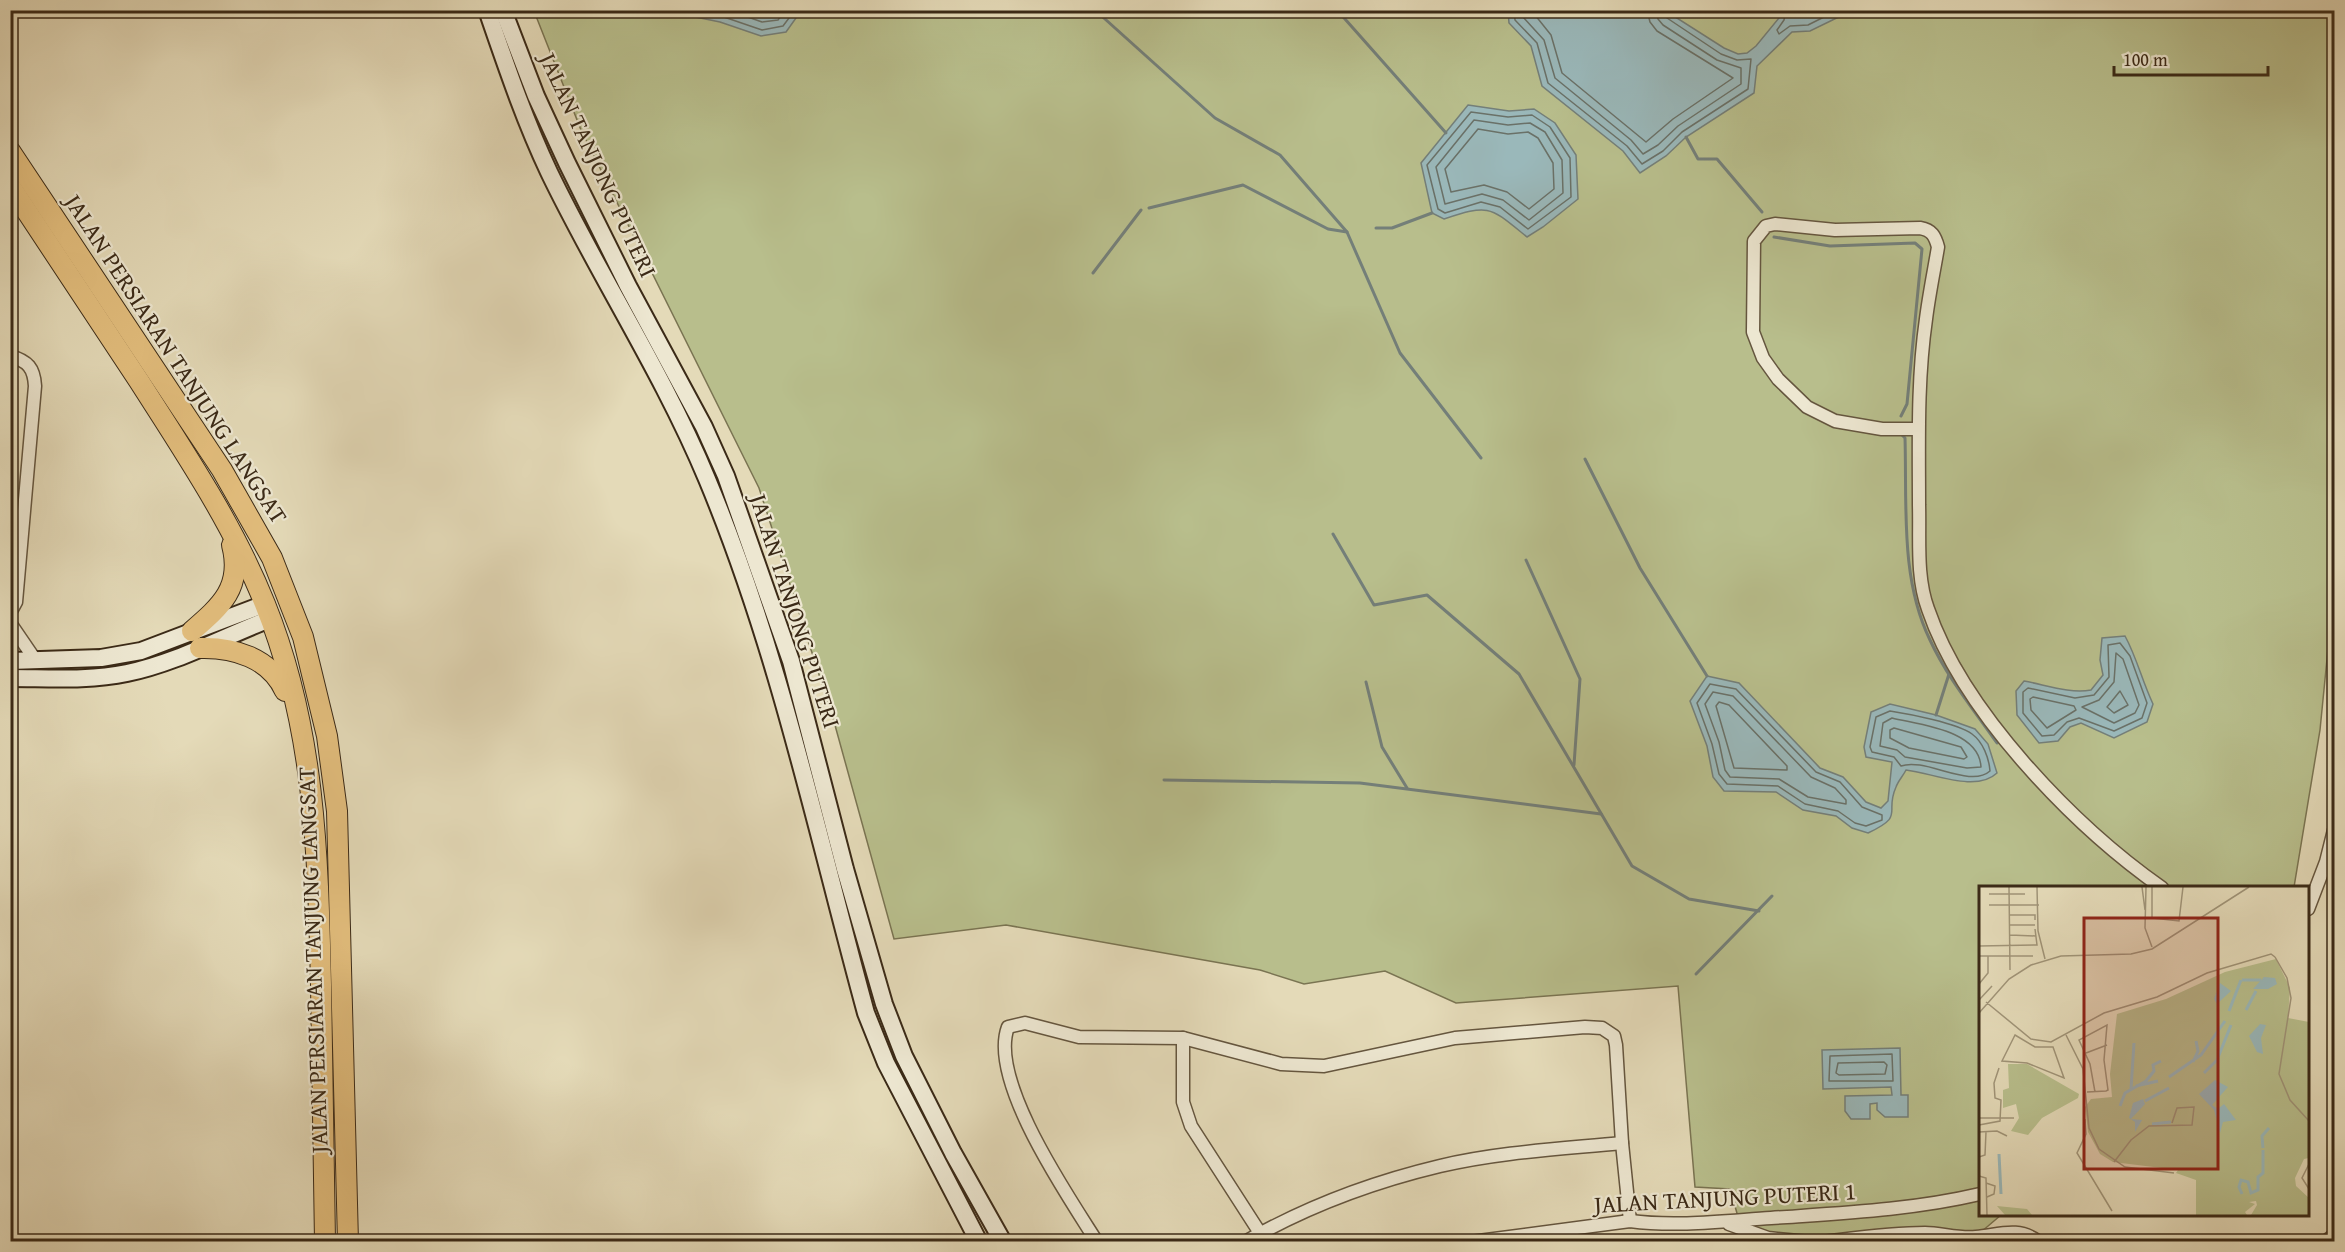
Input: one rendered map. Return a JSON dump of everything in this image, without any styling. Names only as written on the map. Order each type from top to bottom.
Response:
[{"type":"main road","name":"JALAN PERSIARAN TANJUNG LANGSAT","points":[[10,151],[245,508],[272,558],[295,613],[318,694],[332,759],[338,826],[348,1242]]},
{"type":"main road","name":"JALAN PERSIARAN TANJUNG LANGSAT","points":[[10,186],[216,504],[269,611],[301,723],[309,764],[319,880],[325,1242]]},
{"type":"main road","points":[[216,504],[230,535],[235,554],[232,585],[196,639],[257,660],[272,669],[282,683],[301,723]]},
{"type":"main road","points":[[245,508],[274,592],[269,611],[285,624],[318,694]]},
{"type":"street","name":"JALAN TANJONG PUTERI","points":[[486,10],[519,104],[550,172],[688,435],[708,480],[743,571],[774,666],[866,1013],[886,1063],[979,1242]]},
{"type":"street","name":"JALAN TANJONG PUTERI","points":[[503,10],[536,96],[628,286],[704,427],[726,476],[791,661],[845,869],[884,1004],[904,1056],[953,1153],[1003,1242]]},
{"type":"street","points":[[519,104],[536,96]]},
{"type":"street","points":[[1919,429],[1882,429],[1835,421],[1807,407],[1778,380],[1763,358],[1753,332],[1754,241],[1766,226],[1775,224],[1835,230],[1920,228],[1928,230],[1935,237],[1938,247],[1926,320],[1919,429],[1920,564],[1927,607],[1943,646],[2010,746],[2070,813],[2159,886]]},
{"type":"street","points":[[10,356],[30,364],[35,373],[16,602],[10,613]]},
{"type":"street","points":[[10,678],[112,676],[129,673],[196,639],[269,611]]},
{"type":"street","points":[[10,623],[36,661]]},
{"type":"street","points":[[10,661],[121,656],[196,639]]},
{"type":"street","points":[[2309,904],[2326,862],[2334,830]]},
{"type":"street","points":[[1097,1242],[1058,1180],[1024,1117],[1012,1087],[1005,1045],[1008,1027],[1015,1024],[1025,1023],[1079,1037],[1184,1038],[1281,1064],[1324,1066],[1455,1038],[1585,1026],[1602,1028],[1614,1036],[1616,1045],[1630,1221]]},
{"type":"street","points":[[1184,1038],[1183,1102],[1191,1126],[1260,1233]]},
{"type":"street","points":[[1245,1242],[1301,1212],[1439,1166],[1519,1153],[1622,1143]]},
{"type":"street","name":"JALAN TANJUNG PUTERI 1","points":[[1471,1242],[1630,1221],[1650,1224],[1716,1222],[1890,1210],[1979,1194]]},
{"type":"street","points":[[1716,1222],[1741,1227],[1768,1238],[1809,1242]]},
{"type":"street","points":[[1822,1242],[1908,1233],[1936,1233],[1974,1238],[2003,1232],[2018,1232],[2038,1242]]},
{"type":"street","points":[[2325,1242],[2334,1235]]},
{"type":"green space","points":[[534,11],[2334,11],[2334,588],[2320,730],[2294,886],[1979,886],[1979,1216],[2000,1216],[1974,1238],[1937,1233],[1809,1242],[1741,1227],[1730,1189],[1695,1187],[1678,986],[1456,1003],[1385,971],[1304,984],[1260,970],[1006,925],[894,939],[833,718],[759,488],[581,130]]},
{"type":"water","points":[[666,11],[801,11],[786,32],[761,36],[720,22]]},
{"type":"water","points":[[1508,11],[1666,11],[1724,48],[1738,54],[1747,53],[1756,46],[1779,18],[1780,11],[1851,11],[1810,31],[1792,32],[1757,66],[1754,93],[1686,137],[1666,156],[1640,173],[1623,151],[1542,86],[1531,46],[1509,23]]},
{"type":"water","points":[[1468,105],[1509,111],[1534,109],[1555,123],[1576,155],[1578,199],[1527,237],[1504,219],[1488,211],[1471,211],[1444,219],[1432,213],[1421,163]]},
{"type":"water","points":[[2125,636],[2153,704],[2147,722],[2114,738],[2081,723],[2070,727],[2058,741],[2039,743],[2017,715],[2016,691],[2024,681],[2066,690],[2091,690],[2103,675],[2100,660],[2102,638]]},
{"type":"water","points":[[1707,676],[1739,683],[1820,768],[1843,777],[1866,802],[1881,808],[1888,801],[1892,762],[1866,757],[1864,747],[1871,712],[1890,704],[1936,715],[1975,729],[1988,744],[1997,773],[1988,779],[1966,782],[1906,770],[1893,796],[1890,818],[1880,827],[1868,833],[1852,828],[1836,816],[1803,810],[1776,792],[1724,791],[1713,777],[1707,746],[1690,701]]},
{"type":"water","points":[[1900,1048],[1901,1095],[1908,1095],[1908,1117],[1885,1117],[1877,1110],[1877,1103],[1870,1104],[1870,1119],[1851,1119],[1845,1111],[1845,1096],[1892,1095],[1891,1087],[1823,1089],[1822,1050]]},
{"type":"waterway","points":[[1095,10],[1215,118],[1280,155],[1347,232],[1400,353],[1481,458]]},
{"type":"waterway","points":[[1337,10],[1446,133]]},
{"type":"waterway","points":[[1686,137],[1698,159],[1717,159],[1762,212]]},
{"type":"waterway","points":[[1149,208],[1243,185],[1328,229],[1347,232]]},
{"type":"waterway","points":[[1093,273],[1141,210]]},
{"type":"waterway","points":[[1376,228],[1392,228],[1432,213]]},
{"type":"waterway","points":[[1774,237],[1830,246],[1915,243],[1922,249],[1907,404],[1901,416]]},
{"type":"waterway","points":[[1901,434],[1905,438],[1909,567],[1920,617],[1944,667],[1997,743]]},
{"type":"waterway","points":[[1585,459],[1640,568],[1707,676]]},
{"type":"waterway","points":[[1333,534],[1374,605],[1427,595],[1519,674],[1632,866],[1689,899],[1759,911]]},
{"type":"waterway","points":[[1526,560],[1580,679],[1574,765]]},
{"type":"waterway","points":[[1936,715],[1949,674]]},
{"type":"waterway","points":[[1366,682],[1382,747],[1407,788]]},
{"type":"waterway","points":[[1164,780],[1360,783],[1601,814]]},
{"type":"waterway","points":[[1696,974],[1772,896]]}]
